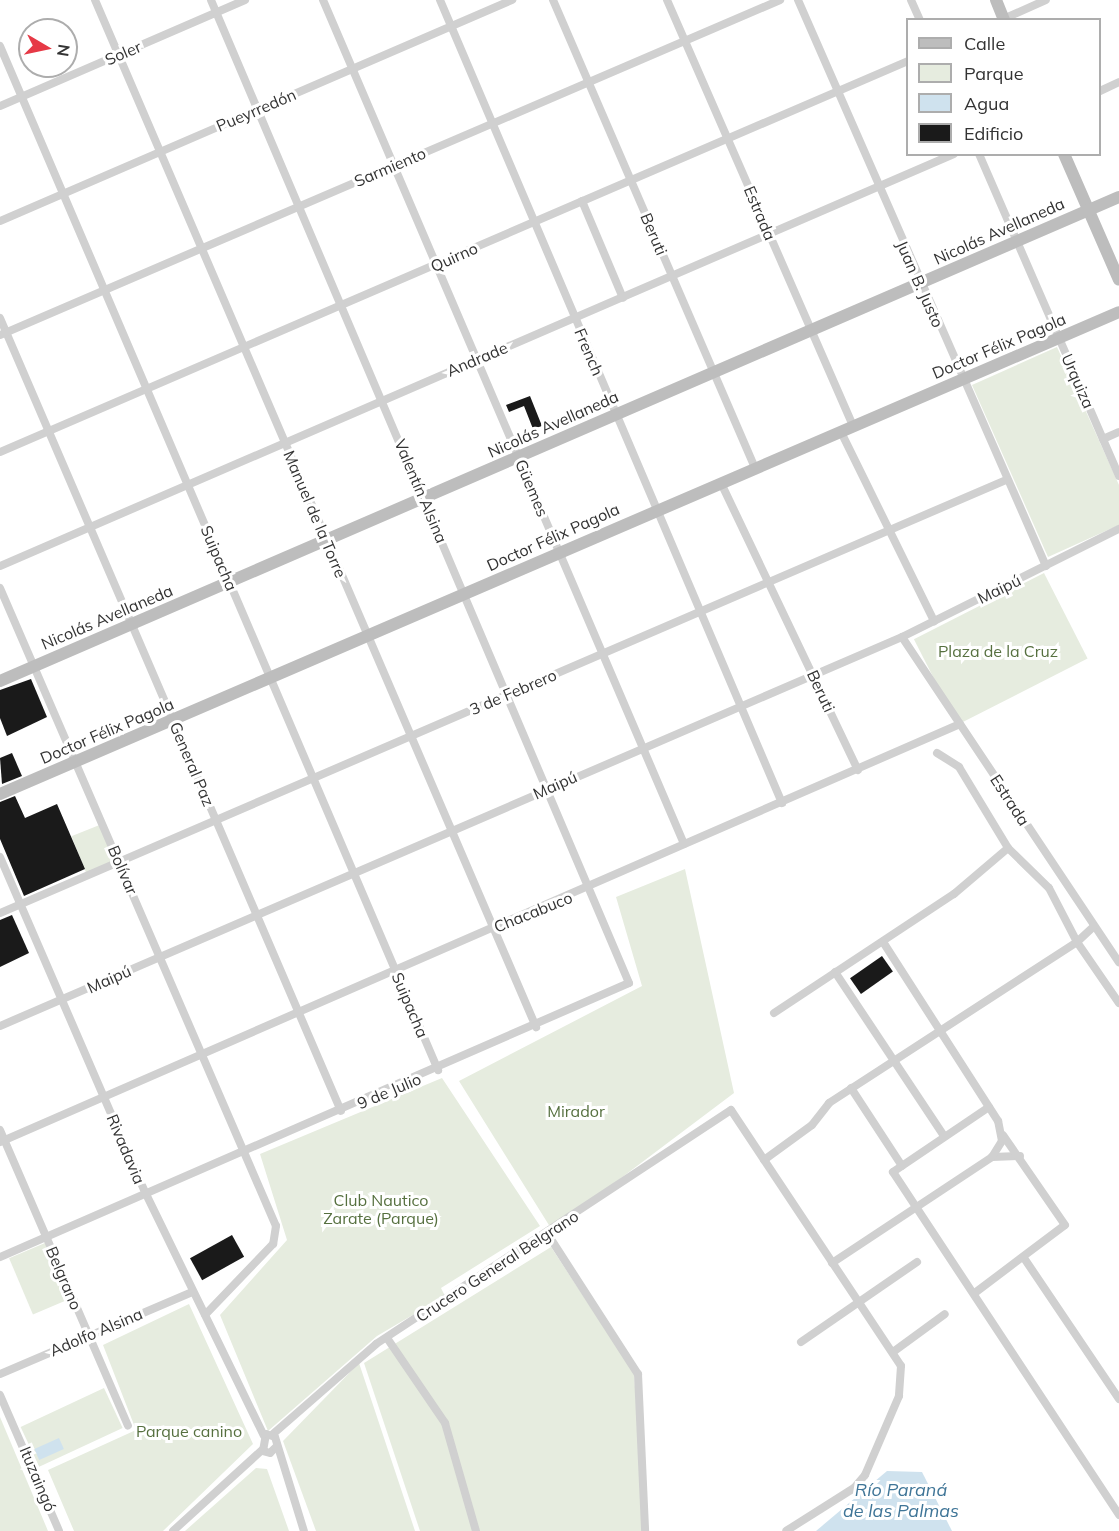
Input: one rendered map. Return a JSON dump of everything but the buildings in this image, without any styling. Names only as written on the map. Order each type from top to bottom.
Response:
[{"type":"street","name":"Manuel de la Torre","points":[[95,0],[536,1027]]},
{"type":"street","name":"Valentín Alsina","points":[[211,0],[256,110],[591,888],[629,983]]},
{"type":"street","name":"Soler","points":[[0,106],[245,0]]},
{"type":"street","name":"Güemes","points":[[323,0],[684,844]]},
{"type":"street","name":"French","points":[[440,0],[782,803]]},
{"type":"street","name":"Pueyrredón","points":[[0,222],[512,0]]},
{"type":"street","name":"Beruti","points":[[554,0],[712,372],[756,468]]},
{"type":"street","name":"Estrada","points":[[667,0],[853,426]]},
{"type":"street","name":"Sarmiento","points":[[3,333],[780,0]]},
{"type":"street","name":"Juan B. Justo","points":[[798,0],[919,284],[1046,566]]},
{"type":"street","points":[[911,0],[919,18]]},
{"type":"street","points":[[996,0],[1003,18]]},
{"type":"street","points":[[1005,18],[1046,0]]},
{"type":"street","name":"Suipacha","points":[[0,46],[438,1070]]},
{"type":"street","name":"Quirno","points":[[0,452],[906,62]]},
{"type":"street","points":[[1101,91],[1119,82]]},
{"type":"street","name":"Andrade","points":[[0,566],[950,156]]},
{"type":"street","name":"Urquiza","points":[[980,156],[1119,476]]},
{"type":"street","points":[[1065,156],[1119,280]]},
{"type":"street","name":"Nicolás Avellaneda","points":[[0,681],[1119,197]]},
{"type":"street","points":[[582,201],[623,298]]},
{"type":"street","name":"Doctor Félix Pagola","points":[[0,794],[1119,312]]},
{"type":"street","name":"General Paz","points":[[0,318],[3,333],[49,431],[341,1111]]},
{"type":"street","points":[[841,432],[934,621]]},
{"type":"street","points":[[1103,439],[1119,432]]},
{"type":"street","name":"3 de Febrero","points":[[0,913],[1006,480]]},
{"type":"street","name":"Beruti","points":[[721,483],[858,770]]},
{"type":"street","points":[[1046,566],[1119,529]]},
{"type":"street","name":"Maipú","points":[[0,1026],[642,746],[902,637],[1046,566]]},
{"type":"street","name":"Bolívar","points":[[0,588],[77,762],[277,1234],[273,1244],[205,1315]]},
{"type":"street","name":"Estrada","points":[[902,637],[1119,962]]},
{"type":"street","name":"Chacabuco","points":[[2,1142],[493,928],[591,888],[684,844],[960,724]]},
{"type":"street","points":[[938,753],[959,767],[1008,848],[1049,888],[1077,942],[1119,1003]]},
{"type":"street","points":[[774,1013],[980,875],[1008,848]]},
{"type":"street","name":"Rivadavia","points":[[0,857],[146,1194],[192,1292],[276,1447],[304,1531]]},
{"type":"street","points":[[786,1531],[854,1488],[865,1475],[899,1396],[901,1366],[764,1160],[812,1125],[829,1103],[1077,942],[1094,926]]},
{"type":"street","points":[[883,942],[989,1107],[1003,1135],[1065,1221],[1024,1258],[976,1292]]},
{"type":"street","points":[[835,972],[944,1136]]},
{"type":"street","name":"9 de Julio","points":[[0,1257],[438,1070],[629,983]]},
{"type":"street","points":[[851,1088],[902,1166]]},
{"type":"street","points":[[989,1107],[893,1172],[976,1292],[1119,1515]]},
{"type":"street","name":"Crucero General Belgrano","points":[[269,1435],[387,1338],[731,1110],[764,1160]]},
{"type":"street","name":"Belgrano","points":[[0,1130],[2,1142],[128,1426]]},
{"type":"street","points":[[832,1263],[992,1157],[1003,1135]]},
{"type":"street","points":[[992,1157],[1020,1156]]},
{"type":"street","points":[[548,1233],[638,1374],[645,1531]]},
{"type":"street","points":[[1024,1258],[1119,1399]]},
{"type":"street","points":[[801,1342],[917,1262]]},
{"type":"street","name":"Adolfo Alsina","points":[[0,1374],[87,1334],[192,1292]]},
{"type":"street","points":[[893,1352],[945,1314]]},
{"type":"street","points":[[387,1338],[442,1417],[462,1470],[476,1531]]},
{"type":"street","name":"Ituzaingó","points":[[0,1395],[59,1531]]},
{"type":"street","points":[[269,1435],[265,1452],[299,1531]]},
{"type":"street","points":[[172,1531],[265,1452],[276,1447]]},
{"type":"green space","points":[[1057,347],[1119,485],[1119,525],[1048,557],[972,385]]},
{"type":"green space","name":"Plaza de la Cruz","points":[[1044,573],[1088,659],[957,725],[914,639]]},
{"type":"green space","points":[[102,824],[117,861],[86,873],[71,836]]},
{"type":"green space","name":"Mirador","points":[[685,869],[734,1093],[552,1230],[459,1081],[642,986],[616,897]]},
{"type":"green space","name":"Club Nautico Zarate (Parque)","points":[[442,1078],[540,1226],[441,1288],[445,1296],[377,1336],[268,1431],[220,1315],[287,1240],[260,1154]]},
{"type":"green space","points":[[45,1243],[69,1299],[33,1314],[9,1258]]},
{"type":"green space","points":[[551,1247],[634,1373],[645,1531],[420,1531],[364,1363]]},
{"type":"green space","name":"Parque canino","points":[[189,1304],[253,1444],[163,1531],[74,1531],[48,1470],[136,1430],[103,1345]]},
{"type":"green space","points":[[359,1363],[415,1531],[316,1531],[283,1441]]},
{"type":"green space","points":[[104,1388],[123,1428],[39,1467],[21,1427]]},
{"type":"green space","points":[[0,1417],[48,1531],[0,1531]]},
{"type":"green space","points":[[256,1468],[267,1469],[289,1531],[185,1531]]},
{"type":"water","points":[[59,1438],[64,1449],[39,1460],[34,1449]]},
{"type":"water","name":"Río Paraná de las Palmas","points":[[887,1471],[922,1472],[952,1531],[816,1531]]}]
